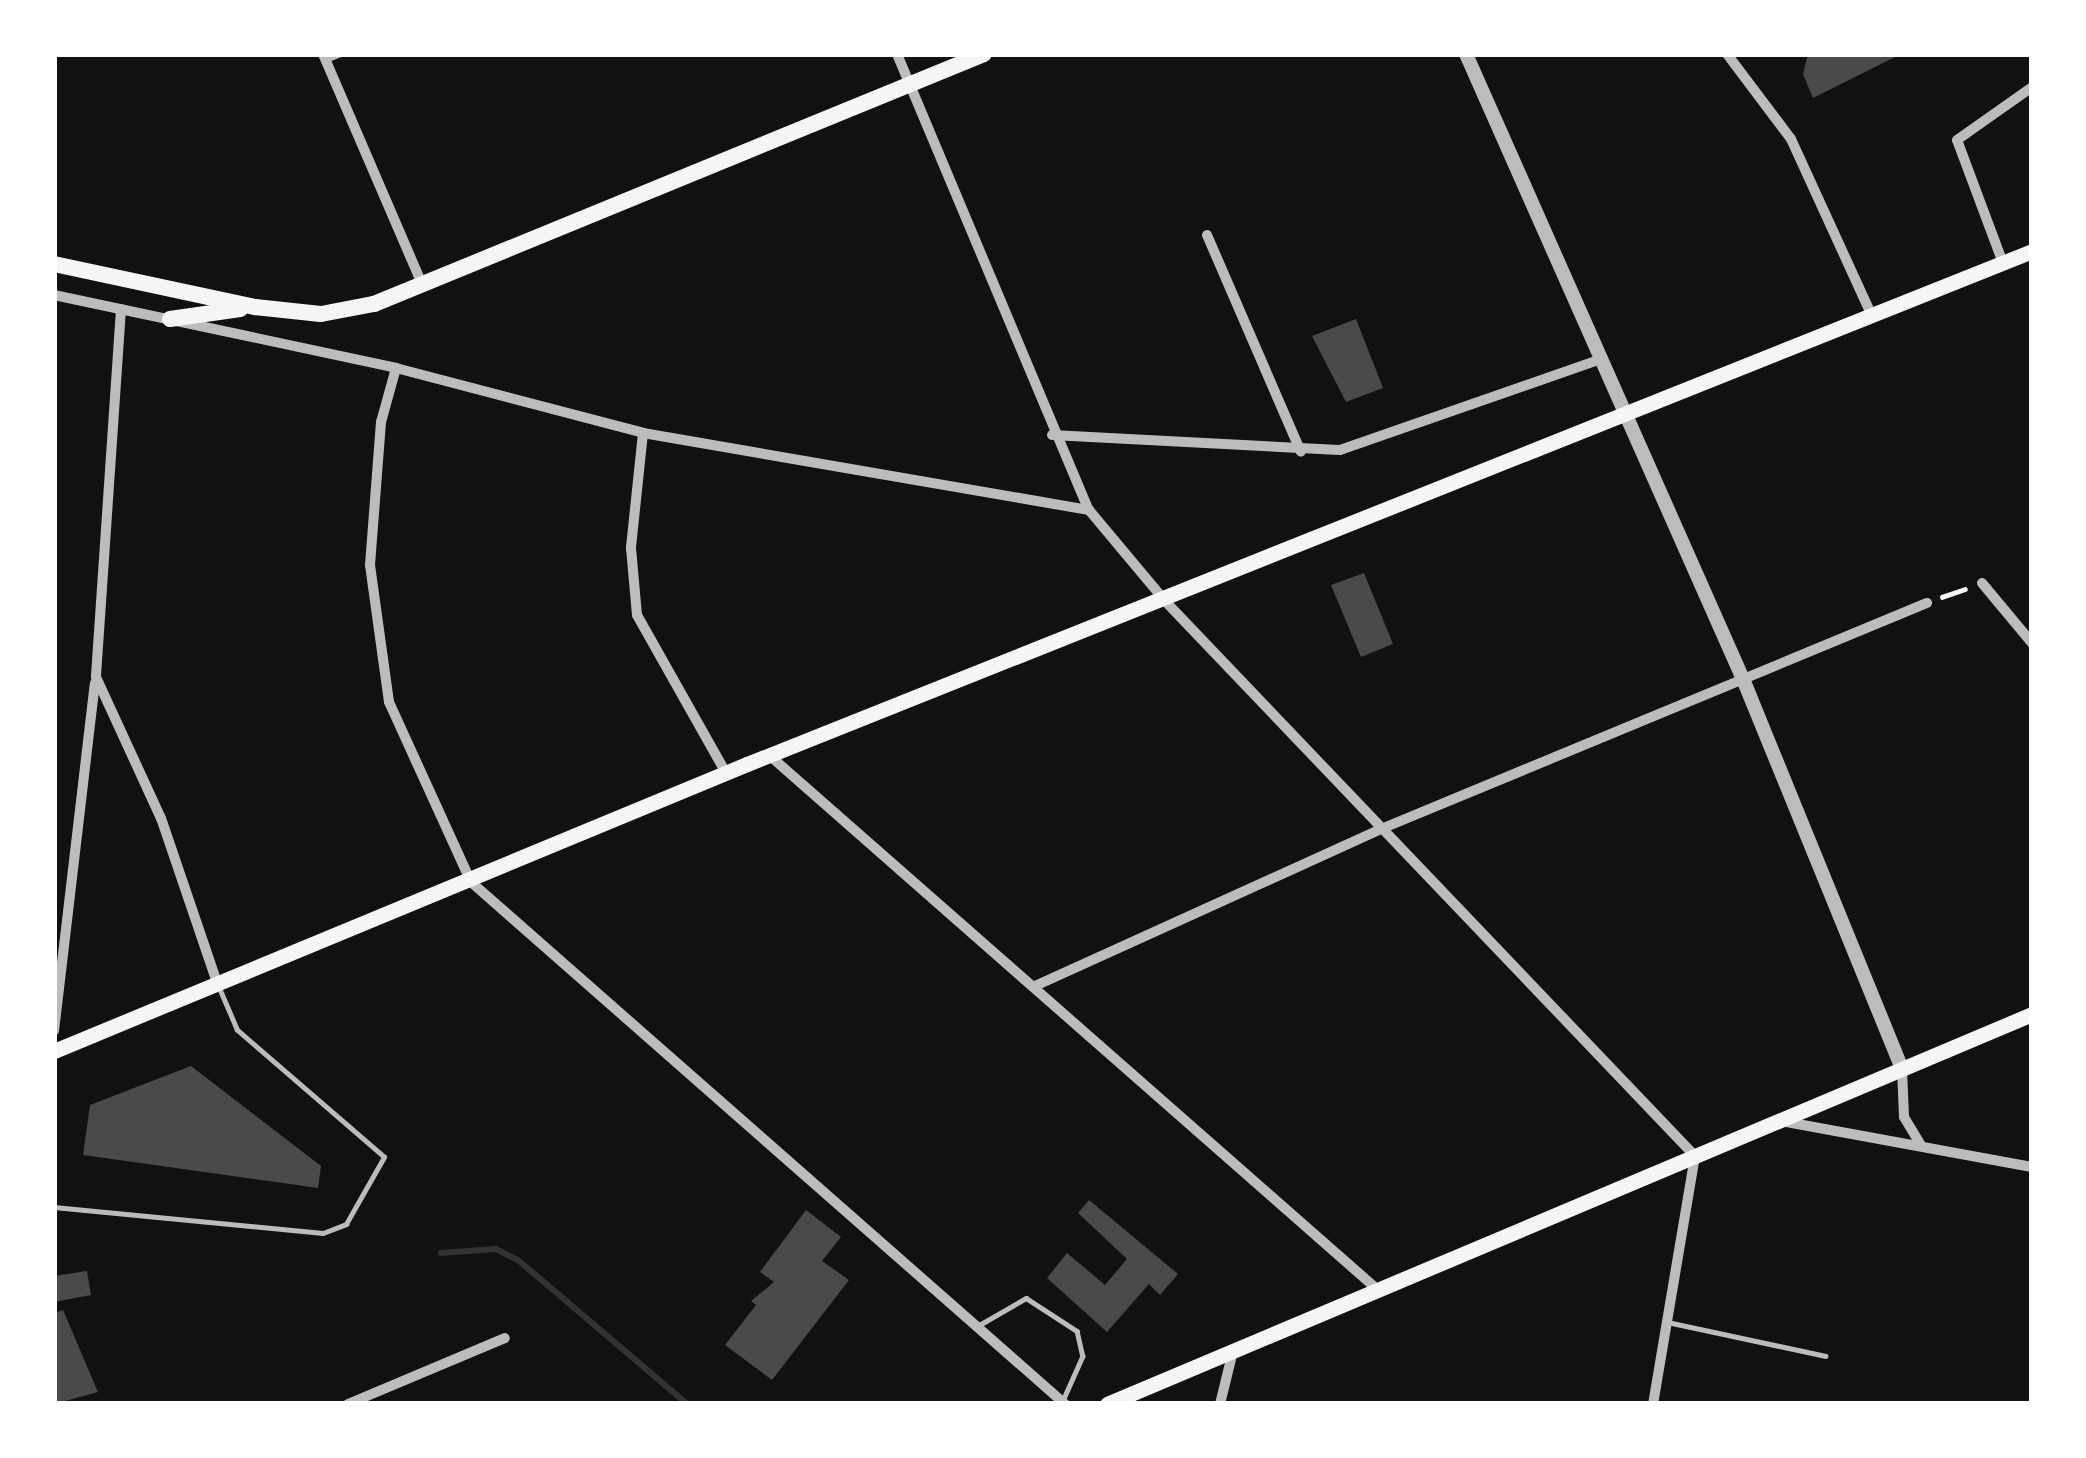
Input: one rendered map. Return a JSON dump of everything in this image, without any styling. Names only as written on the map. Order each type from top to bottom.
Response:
[{"type":"main road","points":[[54,264],[255,307],[321,314],[423,286],[984,54]]},
{"type":"main road","points":[[54,1051],[769,755],[1165,602],[2032,251]]},
{"type":"main road","points":[[170,319],[255,307]]},
{"type":"main road","points":[[1108,1404],[2032,1014]]},
{"type":"street","points":[[897,54],[1052,435],[1089,510],[1165,602],[1695,1156],[1653,1404]]},
{"type":"street","points":[[1466,54],[1742,680],[1902,1069],[1904,1117],[1921,1145]]},
{"type":"street","points":[[1727,54],[1791,139],[1872,316]]},
{"type":"street","points":[[325,57],[423,286]]},
{"type":"street","points":[[2003,263],[1957,140],[2032,87]]},
{"type":"street","points":[[1207,235],[1300,452]]},
{"type":"street","points":[[54,295],[396,368],[643,433],[1089,510]]},
{"type":"street","points":[[54,1031],[96,677],[121,309]]},
{"type":"street","points":[[1052,435],[1300,452],[1340,450],[1599,360]]},
{"type":"street","points":[[396,368],[381,422],[370,566],[388,703],[471,882],[1064,1403]]},
{"type":"street","points":[[643,433],[631,548],[637,615],[726,773]]},
{"type":"street","points":[[1982,583],[2032,643]]},
{"type":"street","points":[[1035,986],[1381,830],[1927,603]]},
{"type":"street","points":[[96,677],[161,818],[218,985]]},
{"type":"street","points":[[769,755],[1378,1290]]},
{"type":"street","points":[[1780,1120],[2032,1167]]},
{"type":"street","points":[[348,1404],[505,1338]]},
{"type":"street","points":[[1220,1404],[1233,1351]]},
{"type":"lane","points":[[325,57],[341,54]]},
{"type":"lane","points":[[54,1207],[323,1233],[346,1225],[384,1156],[236,1030],[218,985]]},
{"type":"lane","points":[[978,1327],[1013,1299],[1026,1298],[1077,1331],[1083,1356],[1064,1403]]},
{"type":"lane","points":[[1666,1322],[1826,1355]]},
{"type":"path","points":[[1927,603],[1982,583]]},
{"type":"building","points":[[1808,54],[1901,54],[1813,98],[1803,74]]},
{"type":"building","points":[[1356,319],[1383,388],[1346,402],[1312,336]]},
{"type":"building","points":[[1364,573],[1393,644],[1361,657],[1331,585]]},
{"type":"building","points":[[191,1066],[321,1166],[318,1188],[83,1155],[90,1105]]},
{"type":"building","points":[[1089,1200],[1178,1274],[1160,1295],[1149,1284],[1107,1332],[1047,1278],[1067,1253],[1105,1285],[1127,1259],[1078,1213]]},
{"type":"building","points":[[806,1210],[841,1237],[822,1261],[849,1280],[772,1380],[725,1345],[756,1305],[751,1301],[774,1282],[760,1272]]},
{"type":"building","points":[[87,1271],[91,1295],[54,1302],[54,1276]]},
{"type":"building","points":[[63,1310],[98,1392],[54,1404],[54,1313]]},
{"type":"waterway","points":[[441,1253],[496,1249],[518,1260],[687,1404]]}]
